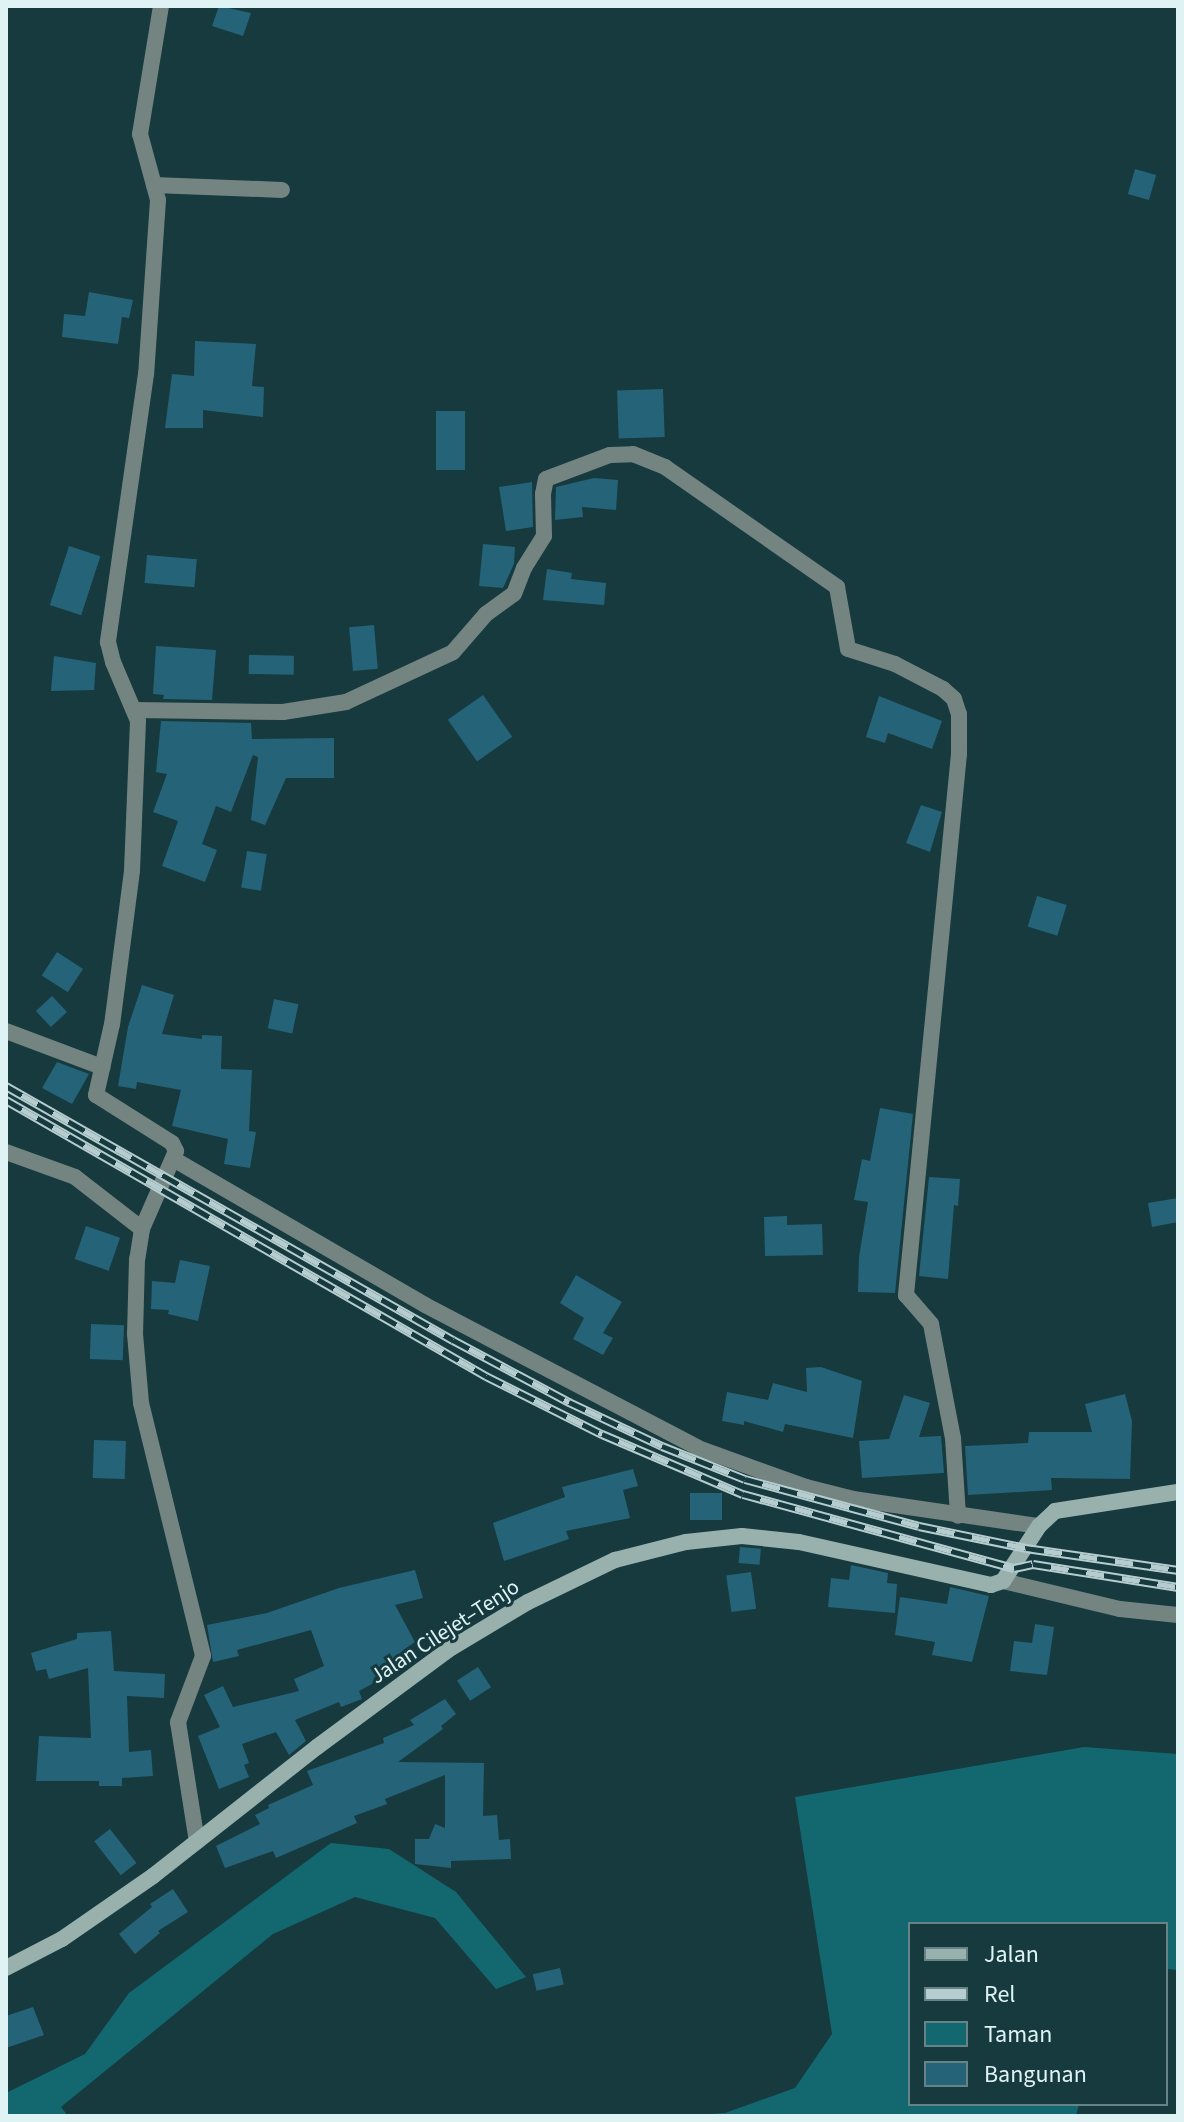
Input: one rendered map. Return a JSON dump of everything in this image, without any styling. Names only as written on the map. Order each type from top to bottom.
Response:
[{"type":"main road","points":[[1003,1581],[1039,1526],[1063,1508],[1178,1492]]},
{"type":"main road","name":"Jalan Cilejet–Tenjo","points":[[6,1968],[62,1939],[197,1842],[448,1650],[528,1602],[615,1560],[686,1542],[742,1536],[799,1542],[985,1585],[1003,1581]]},
{"type":"street","points":[[161,6],[140,134],[154,185],[158,214],[146,374],[108,642],[113,662],[135,710],[132,871],[112,1024],[96,1095],[172,1143],[175,1160],[142,1229],[135,1286],[141,1403],[203,1656],[178,1722],[177,1739],[197,1842]]},
{"type":"street","points":[[154,185],[282,190]]},
{"type":"street","points":[[135,710],[283,712],[333,705],[371,693],[453,652],[486,614],[514,594],[524,568],[544,536],[543,494],[546,479],[610,455],[633,454],[665,467],[837,587],[843,636],[848,649],[895,664],[943,689],[954,699],[959,714],[959,754],[906,1295],[931,1324],[953,1438],[958,1516]]},
{"type":"street","points":[[6,1031],[102,1067]]},
{"type":"street","points":[[6,1152],[75,1177],[142,1229]]},
{"type":"street","points":[[175,1160],[425,1305],[698,1448],[829,1493],[958,1516],[1039,1526]]},
{"type":"street","points":[[1003,1581],[1120,1609],[1178,1615]]},
{"type":"green space","points":[[1084,1747],[1178,1754],[1178,1970],[1168,1969],[1168,1922],[908,1922],[908,2106],[1078,2106],[1076,2116],[680,2116],[725,2113],[795,2088],[832,2034],[795,1797]]},
{"type":"green space","points":[[331,1843],[389,1849],[456,1892],[526,1977],[496,1989],[435,1918],[355,1897],[273,1934],[61,2107],[68,2116],[6,2116],[6,2093],[85,2054],[129,1993]]},
{"type":"building","points":[[219,6],[251,13],[243,36],[212,26]]},
{"type":"building","points":[[1135,169],[1156,175],[1149,200],[1128,194]]},
{"type":"building","points":[[89,292],[133,300],[129,318],[122,317],[118,344],[62,337],[64,314],[85,316]]},
{"type":"building","points":[[195,341],[256,344],[252,386],[264,387],[263,417],[203,410],[203,428],[165,428],[172,374],[194,376]]},
{"type":"building","points":[[663,389],[665,437],[619,439],[617,391]]},
{"type":"building","points":[[436,411],[465,411],[465,470],[436,470]]},
{"type":"building","points":[[594,478],[618,480],[616,510],[582,507],[583,517],[555,520],[556,487]]},
{"type":"building","points":[[532,482],[533,527],[506,531],[499,487]]},
{"type":"building","points":[[483,544],[515,547],[514,564],[503,588],[479,586]]},
{"type":"building","points":[[69,546],[100,556],[81,615],[50,605]]},
{"type":"building","points":[[147,555],[197,559],[194,587],[145,583]]},
{"type":"building","points":[[547,569],[572,573],[571,579],[606,583],[604,605],[543,600]]},
{"type":"building","points":[[374,625],[378,669],[353,671],[349,627]]},
{"type":"building","points":[[156,646],[216,650],[212,700],[163,699],[164,695],[153,694]]},
{"type":"building","points":[[249,655],[294,656],[294,675],[249,674]]},
{"type":"building","points":[[54,656],[96,663],[94,690],[51,691]]},
{"type":"building","points":[[483,695],[512,737],[477,761],[448,720]]},
{"type":"building","points":[[879,696],[942,721],[932,749],[888,733],[885,743],[866,737]]},
{"type":"building","points":[[161,721],[251,723],[252,739],[334,738],[334,778],[286,778],[265,825],[251,820],[258,757],[253,755],[231,812],[216,806],[202,844],[217,850],[205,882],[162,866],[178,821],[153,812],[167,774],[156,772]]},
{"type":"building","points":[[921,805],[942,812],[930,852],[906,843]]},
{"type":"building","points":[[247,851],[267,854],[261,891],[241,888]]},
{"type":"building","points":[[1037,896],[1067,905],[1057,936],[1028,927]]},
{"type":"building","points":[[57,952],[83,969],[68,992],[42,975]]},
{"type":"building","points":[[142,985],[174,995],[162,1034],[202,1039],[202,1035],[222,1036],[221,1069],[252,1070],[249,1131],[256,1132],[250,1168],[224,1164],[228,1139],[172,1126],[181,1090],[137,1082],[136,1089],[118,1086],[128,1027]]},
{"type":"building","points":[[52,996],[67,1012],[51,1027],[36,1011]]},
{"type":"building","points":[[274,999],[298,1004],[292,1034],[268,1028]]},
{"type":"building","points":[[57,1062],[89,1074],[72,1104],[42,1088]]},
{"type":"building","points":[[880,1108],[913,1114],[895,1293],[858,1292],[859,1257],[868,1202],[854,1200],[862,1159],[870,1161]]},
{"type":"building","points":[[929,1177],[960,1179],[958,1206],[954,1205],[948,1279],[919,1276]]},
{"type":"building","points":[[1178,1198],[1178,1222],[1152,1227],[1148,1203]]},
{"type":"building","points":[[787,1216],[787,1225],[822,1224],[823,1255],[765,1256],[764,1217]]},
{"type":"building","points":[[86,1226],[120,1238],[109,1271],[75,1259]]},
{"type":"building","points":[[180,1260],[210,1266],[198,1321],[168,1314],[169,1310],[151,1309],[152,1281],[175,1283]]},
{"type":"building","points":[[576,1275],[622,1302],[603,1333],[613,1338],[603,1355],[573,1339],[584,1318],[560,1303]]},
{"type":"building","points":[[91,1324],[124,1325],[123,1360],[90,1359]]},
{"type":"building","points":[[821,1367],[862,1381],[853,1438],[785,1424],[783,1432],[744,1421],[744,1425],[722,1421],[727,1392],[768,1400],[773,1383],[807,1392],[806,1368]]},
{"type":"building","points":[[1125,1394],[1132,1421],[1130,1479],[1051,1478],[1052,1490],[968,1495],[965,1446],[1028,1443],[1029,1432],[1092,1432],[1085,1404]]},
{"type":"building","points":[[904,1395],[930,1403],[919,1437],[941,1436],[944,1473],[862,1478],[859,1441],[889,1439]]},
{"type":"building","points":[[94,1440],[126,1441],[125,1479],[93,1478]]},
{"type":"building","points":[[633,1469],[638,1486],[623,1490],[630,1518],[566,1531],[569,1539],[504,1561],[493,1523],[565,1497],[562,1487]]},
{"type":"building","points":[[690,1493],[722,1493],[722,1520],[690,1520]]},
{"type":"building","points":[[740,1547],[761,1549],[760,1565],[739,1563]]},
{"type":"building","points":[[851,1565],[888,1573],[887,1583],[897,1584],[895,1613],[828,1607],[831,1578],[849,1580]]},
{"type":"building","points":[[415,1570],[423,1598],[395,1605],[415,1642],[402,1651],[407,1656],[385,1677],[359,1691],[362,1699],[341,1707],[339,1702],[295,1720],[306,1741],[289,1755],[276,1732],[242,1744],[249,1763],[244,1765],[249,1777],[219,1789],[198,1736],[220,1727],[204,1695],[223,1686],[233,1707],[299,1691],[294,1679],[324,1666],[311,1630],[237,1650],[239,1656],[213,1662],[207,1625],[267,1613],[339,1588]]},
{"type":"building","points":[[751,1572],[756,1609],[731,1612],[726,1575]]},
{"type":"building","points":[[950,1587],[989,1596],[972,1662],[932,1655],[935,1642],[895,1635],[900,1597],[947,1604]]},
{"type":"building","points":[[1035,1624],[1054,1627],[1047,1675],[1010,1671],[1014,1641],[1032,1643]]},
{"type":"building","points":[[111,1631],[114,1671],[165,1674],[164,1698],[127,1696],[129,1752],[151,1750],[153,1776],[122,1778],[122,1786],[99,1786],[99,1781],[36,1781],[39,1736],[91,1738],[88,1668],[49,1679],[46,1669],[36,1671],[31,1653],[77,1639],[77,1633]]},
{"type":"building","points":[[478,1667],[491,1687],[470,1701],[457,1681]]},
{"type":"building","points":[[445,1699],[456,1714],[441,1726],[443,1729],[398,1762],[484,1763],[483,1816],[497,1815],[499,1840],[510,1839],[511,1859],[451,1861],[451,1868],[415,1864],[415,1839],[429,1839],[435,1824],[445,1828],[445,1775],[385,1799],[387,1804],[354,1816],[357,1823],[276,1858],[273,1851],[225,1868],[216,1846],[260,1824],[255,1815],[269,1808],[268,1805],[313,1785],[307,1771],[384,1743],[383,1738],[414,1725],[410,1720]]},
{"type":"building","points":[[110,1829],[136,1863],[121,1875],[94,1841]]},
{"type":"building","points":[[173,1889],[188,1912],[158,1931],[160,1933],[135,1954],[119,1934],[152,1907],[150,1904]]},
{"type":"building","points":[[560,1968],[564,1985],[537,1991],[533,1974]]},
{"type":"building","points":[[33,2007],[44,2035],[6,2048],[6,2016]]},
{"type":"railway","points":[[6,1086],[453,1340],[569,1402],[662,1446],[745,1479],[919,1526],[1026,1548],[1178,1570]]},
{"type":"railway","points":[[6,1100],[486,1376],[602,1434],[743,1494],[1014,1568],[1033,1564],[1178,1587]]}]
